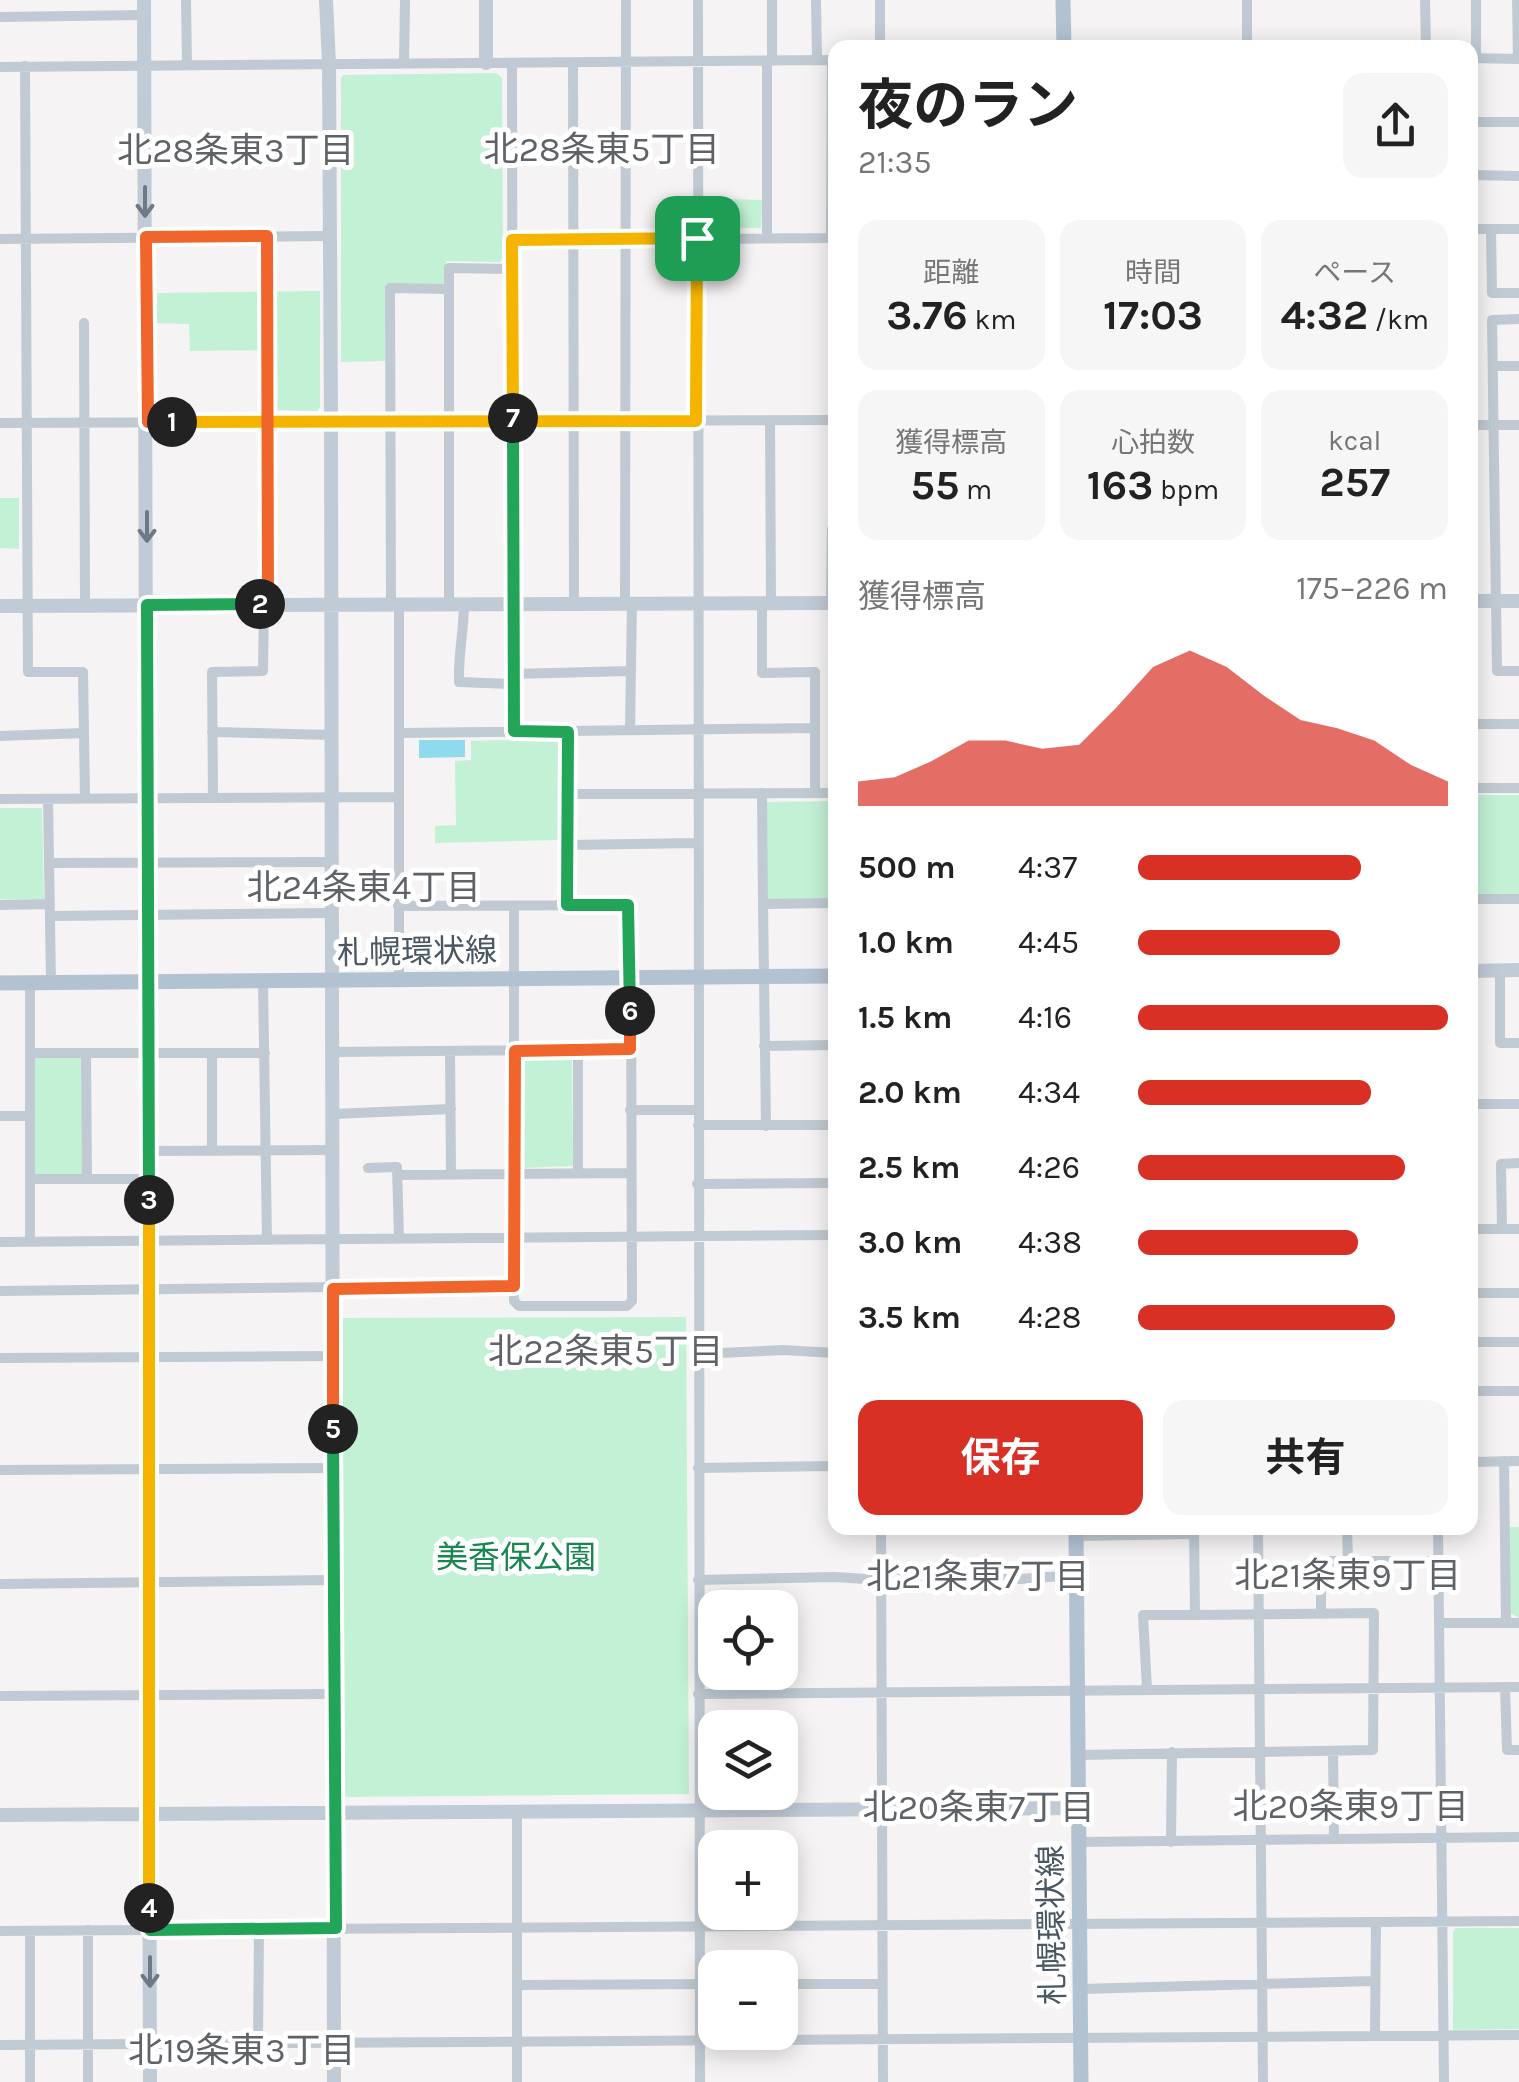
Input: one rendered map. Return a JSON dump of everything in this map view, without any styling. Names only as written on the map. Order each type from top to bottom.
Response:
[{"type":"main road","points":[[1063,0],[1064,40]]},
{"type":"main road","name":"札幌環状線","points":[[0,983],[828,976]]},
{"type":"main road","name":"札幌環状線","points":[[1076,1535],[1080,2082]]},
{"type":"street","points":[[186,0],[187,65]]},
{"type":"street","points":[[326,0],[330,236],[334,2082]]},
{"type":"street","points":[[404,63],[405,0]]},
{"type":"street","points":[[486,0],[486,63]]},
{"type":"street","points":[[626,0],[630,730]]},
{"type":"street","points":[[698,0],[698,1710]]},
{"type":"street","points":[[767,238],[772,0]]},
{"type":"street","points":[[816,0],[817,60]]},
{"type":"street","points":[[880,0],[880,40]]},
{"type":"street","points":[[1247,0],[1248,40]]},
{"type":"street","points":[[1425,0],[1426,40]]},
{"type":"street","points":[[1474,40],[1476,0]]},
{"type":"street","points":[[1478,58],[1518,58],[1518,0]]},
{"type":"street","points":[[0,17],[144,8],[150,2082]]},
{"type":"street","points":[[0,67],[828,60]]},
{"type":"street","points":[[512,63],[514,731]]},
{"type":"street","points":[[572,63],[574,602]]},
{"type":"street","points":[[25,66],[28,672],[83,672],[85,799]]},
{"type":"street","points":[[1478,122],[1519,122]]},
{"type":"street","points":[[1478,175],[1519,176]]},
{"type":"street","points":[[1478,230],[1519,229]]},
{"type":"street","points":[[1492,230],[1492,293],[1519,293]]},
{"type":"street","points":[[213,798],[212,672],[264,671],[267,236]]},
{"type":"street","points":[[0,238],[330,236]]},
{"type":"street","points":[[512,240],[828,238]]},
{"type":"street","points":[[512,269],[449,268],[456,603],[464,642],[458,653],[459,682],[630,671]]},
{"type":"street","points":[[398,980],[400,733],[390,288],[448,289]]},
{"type":"street","points":[[1519,319],[1492,320],[1497,671],[1519,672]]},
{"type":"street","points":[[84,323],[85,605]]},
{"type":"street","points":[[1493,366],[1519,366]]},
{"type":"street","points":[[770,420],[762,673],[815,672],[815,792]]},
{"type":"street","points":[[0,423],[828,420]]},
{"type":"street","points":[[1478,425],[1519,425]]},
{"type":"street","points":[[1478,601],[1519,601]]},
{"type":"street","points":[[0,606],[828,603]]},
{"type":"street","points":[[1478,724],[1519,724]]},
{"type":"street","points":[[400,733],[814,728]]},
{"type":"street","points":[[212,732],[331,735]]},
{"type":"street","points":[[567,905],[568,732]]},
{"type":"street","points":[[0,736],[84,734]]},
{"type":"street","points":[[1478,788],[1519,788]]},
{"type":"street","points":[[566,794],[828,792]]},
{"type":"street","points":[[762,794],[766,1126]]},
{"type":"street","points":[[0,800],[399,797]]},
{"type":"street","points":[[48,799],[51,982]]},
{"type":"street","points":[[568,845],[696,843]]},
{"type":"street","points":[[49,864],[332,862]]},
{"type":"street","points":[[1478,900],[1519,899]]},
{"type":"street","points":[[763,904],[828,904]]},
{"type":"street","points":[[0,905],[149,915],[332,913]]},
{"type":"street","points":[[398,906],[628,905],[632,1302],[627,1306],[518,1306],[514,1301],[514,908]]},
{"type":"street","points":[[1478,970],[1519,970]]},
{"type":"street","points":[[1500,970],[1500,1043],[1519,1043]]},
{"type":"street","points":[[264,981],[267,1240]]},
{"type":"street","points":[[30,983],[30,1241]]},
{"type":"street","points":[[764,1046],[828,1046]]},
{"type":"street","points":[[332,1052],[630,1049]]},
{"type":"street","points":[[578,1050],[578,1173]]},
{"type":"street","points":[[450,1051],[452,1174]]},
{"type":"street","points":[[30,1052],[264,1053]]},
{"type":"street","points":[[86,1053],[87,1179]]},
{"type":"street","points":[[212,1053],[212,1151]]},
{"type":"street","points":[[1478,1104],[1519,1104]]},
{"type":"street","points":[[332,1114],[451,1109]]},
{"type":"street","points":[[630,1110],[698,1110]]},
{"type":"street","points":[[0,1116],[30,1116]]},
{"type":"street","points":[[698,1126],[828,1125]]},
{"type":"street","points":[[149,1151],[332,1150]]},
{"type":"street","points":[[1502,1229],[1501,1164],[1519,1163]]},
{"type":"street","points":[[368,1168],[396,1167],[398,1238]]},
{"type":"street","points":[[397,1175],[630,1173]]},
{"type":"street","points":[[30,1179],[149,1179]]},
{"type":"street","points":[[697,1184],[828,1183]]},
{"type":"street","points":[[1478,1229],[1519,1229]]},
{"type":"street","points":[[0,1242],[828,1235]]},
{"type":"street","points":[[0,1291],[514,1286]]},
{"type":"street","points":[[1478,1293],[1519,1293]]},
{"type":"street","points":[[1478,1342],[1519,1342]]},
{"type":"street","points":[[697,1354],[783,1350],[828,1353]]},
{"type":"street","points":[[0,1358],[332,1356]]},
{"type":"street","points":[[1478,1391],[1519,1391]]},
{"type":"street","points":[[1504,1461],[1506,1623]]},
{"type":"street","points":[[1478,1462],[1519,1461]]},
{"type":"street","points":[[698,1468],[828,1466]]},
{"type":"street","points":[[0,1470],[333,1468]]},
{"type":"street","points":[[1505,1525],[1519,1524]]},
{"type":"street","points":[[881,1535],[883,2082]]},
{"type":"street","points":[[1194,1535],[1195,1615]]},
{"type":"street","points":[[1258,1535],[1263,2082]]},
{"type":"street","points":[[1347,1535],[1348,1561]]},
{"type":"street","points":[[1438,1535],[1444,2082]]},
{"type":"street","points":[[1321,1614],[1320,1561],[1438,1561]]},
{"type":"street","points":[[698,1580],[1076,1575]]},
{"type":"street","points":[[0,1584],[333,1580]]},
{"type":"street","points":[[1078,1755],[1373,1750],[1374,1613],[1143,1615],[1148,1689]]},
{"type":"street","points":[[1440,1624],[1519,1623]]},
{"type":"street","points":[[1505,1687],[1507,1750],[1519,1750]]},
{"type":"street","points":[[698,1694],[1519,1687]]},
{"type":"street","points":[[0,1696],[334,1694]]},
{"type":"street","points":[[1333,1751],[1334,1840]]},
{"type":"street","points":[[1171,1842],[1172,1752]]},
{"type":"street","points":[[798,1809],[1078,1808]]},
{"type":"street","points":[[0,1815],[699,1810],[699,1830]]},
{"type":"street","points":[[517,1811],[517,2082]]},
{"type":"street","points":[[1078,1842],[1519,1837]]},
{"type":"street","points":[[798,1925],[1519,1920]]},
{"type":"street","points":[[1375,2035],[1376,1922]]},
{"type":"street","points":[[0,1931],[698,1926]]},
{"type":"street","points":[[258,1929],[258,2042]]},
{"type":"street","points":[[88,1930],[88,2082]]},
{"type":"street","points":[[30,1931],[30,2082]]},
{"type":"street","points":[[1080,1989],[1374,1981]]},
{"type":"street","points":[[517,1985],[698,1984]]},
{"type":"street","points":[[798,1984],[883,1984]]},
{"type":"street","points":[[798,2039],[1519,2035]]},
{"type":"street","points":[[0,2044],[698,2040]]},
{"type":"street","points":[[700,2050],[700,2082]]},
{"type":"green space","points":[[496,73],[502,78],[503,257],[500,262],[446,261],[446,281],[442,284],[386,284],[385,361],[341,362],[341,78]]},
{"type":"green space","points":[[734,199],[762,200],[761,228],[734,228]]},
{"type":"green space","points":[[320,291],[317,411],[273,410],[273,350],[190,351],[189,324],[157,323],[157,293]]},
{"type":"green space","points":[[0,498],[19,498],[19,549],[0,548]]},
{"type":"green space","points":[[558,739],[560,840],[435,843],[435,826],[456,825],[455,761],[471,760],[471,741]]},
{"type":"green space","points":[[1478,795],[1519,795],[1519,895],[1478,895]]},
{"type":"green space","points":[[828,801],[828,901],[766,901],[766,802]]},
{"type":"green space","points":[[0,808],[42,808],[44,900],[0,899]]},
{"type":"green space","points":[[523,1055],[572,1056],[573,1166],[523,1168]]},
{"type":"green space","points":[[34,1056],[82,1057],[83,1176],[34,1175]]},
{"type":"green space","name":"美香保公園","points":[[686,1317],[689,1794],[343,1797],[343,1318]]},
{"type":"green space","points":[[1510,1527],[1519,1527],[1519,1618],[1510,1613]]},
{"type":"green space","points":[[1456,1928],[1519,1928],[1519,2029],[1453,2030]]},
{"type":"water","points":[[419,740],[465,740],[465,757],[419,758]]},
{"type":"district","name":"北28条東5丁目","points":[[602,149]]},
{"type":"district","name":"北28条東3丁目","points":[[236,150]]},
{"type":"district","name":"北24条東4丁目","points":[[364,887]]},
{"type":"district","name":"北22条東5丁目","points":[[606,1351]]},
{"type":"district","name":"北21条東9丁目","points":[[1348,1575]]},
{"type":"district","name":"北21条東7丁目","points":[[978,1576]]},
{"type":"district","name":"北20条東9丁目","points":[[1351,1806]]},
{"type":"district","name":"北20条東7丁目","points":[[979,1807]]},
{"type":"district","name":"北19条東3丁目","points":[[242,2050]]},
{"type":"route","points":[[697,238],[512,240],[513,421],[513,510],[514,591],[514,731],[568,732],[567,905],[628,905],[630,1049],[515,1051],[514,1286],[333,1289],[336,1928],[150,1930],[147,605],[268,604],[268,422],[268,415],[267,236],[146,237],[148,422],[268,422],[393,422],[513,421],[696,421],[697,238]]}]
